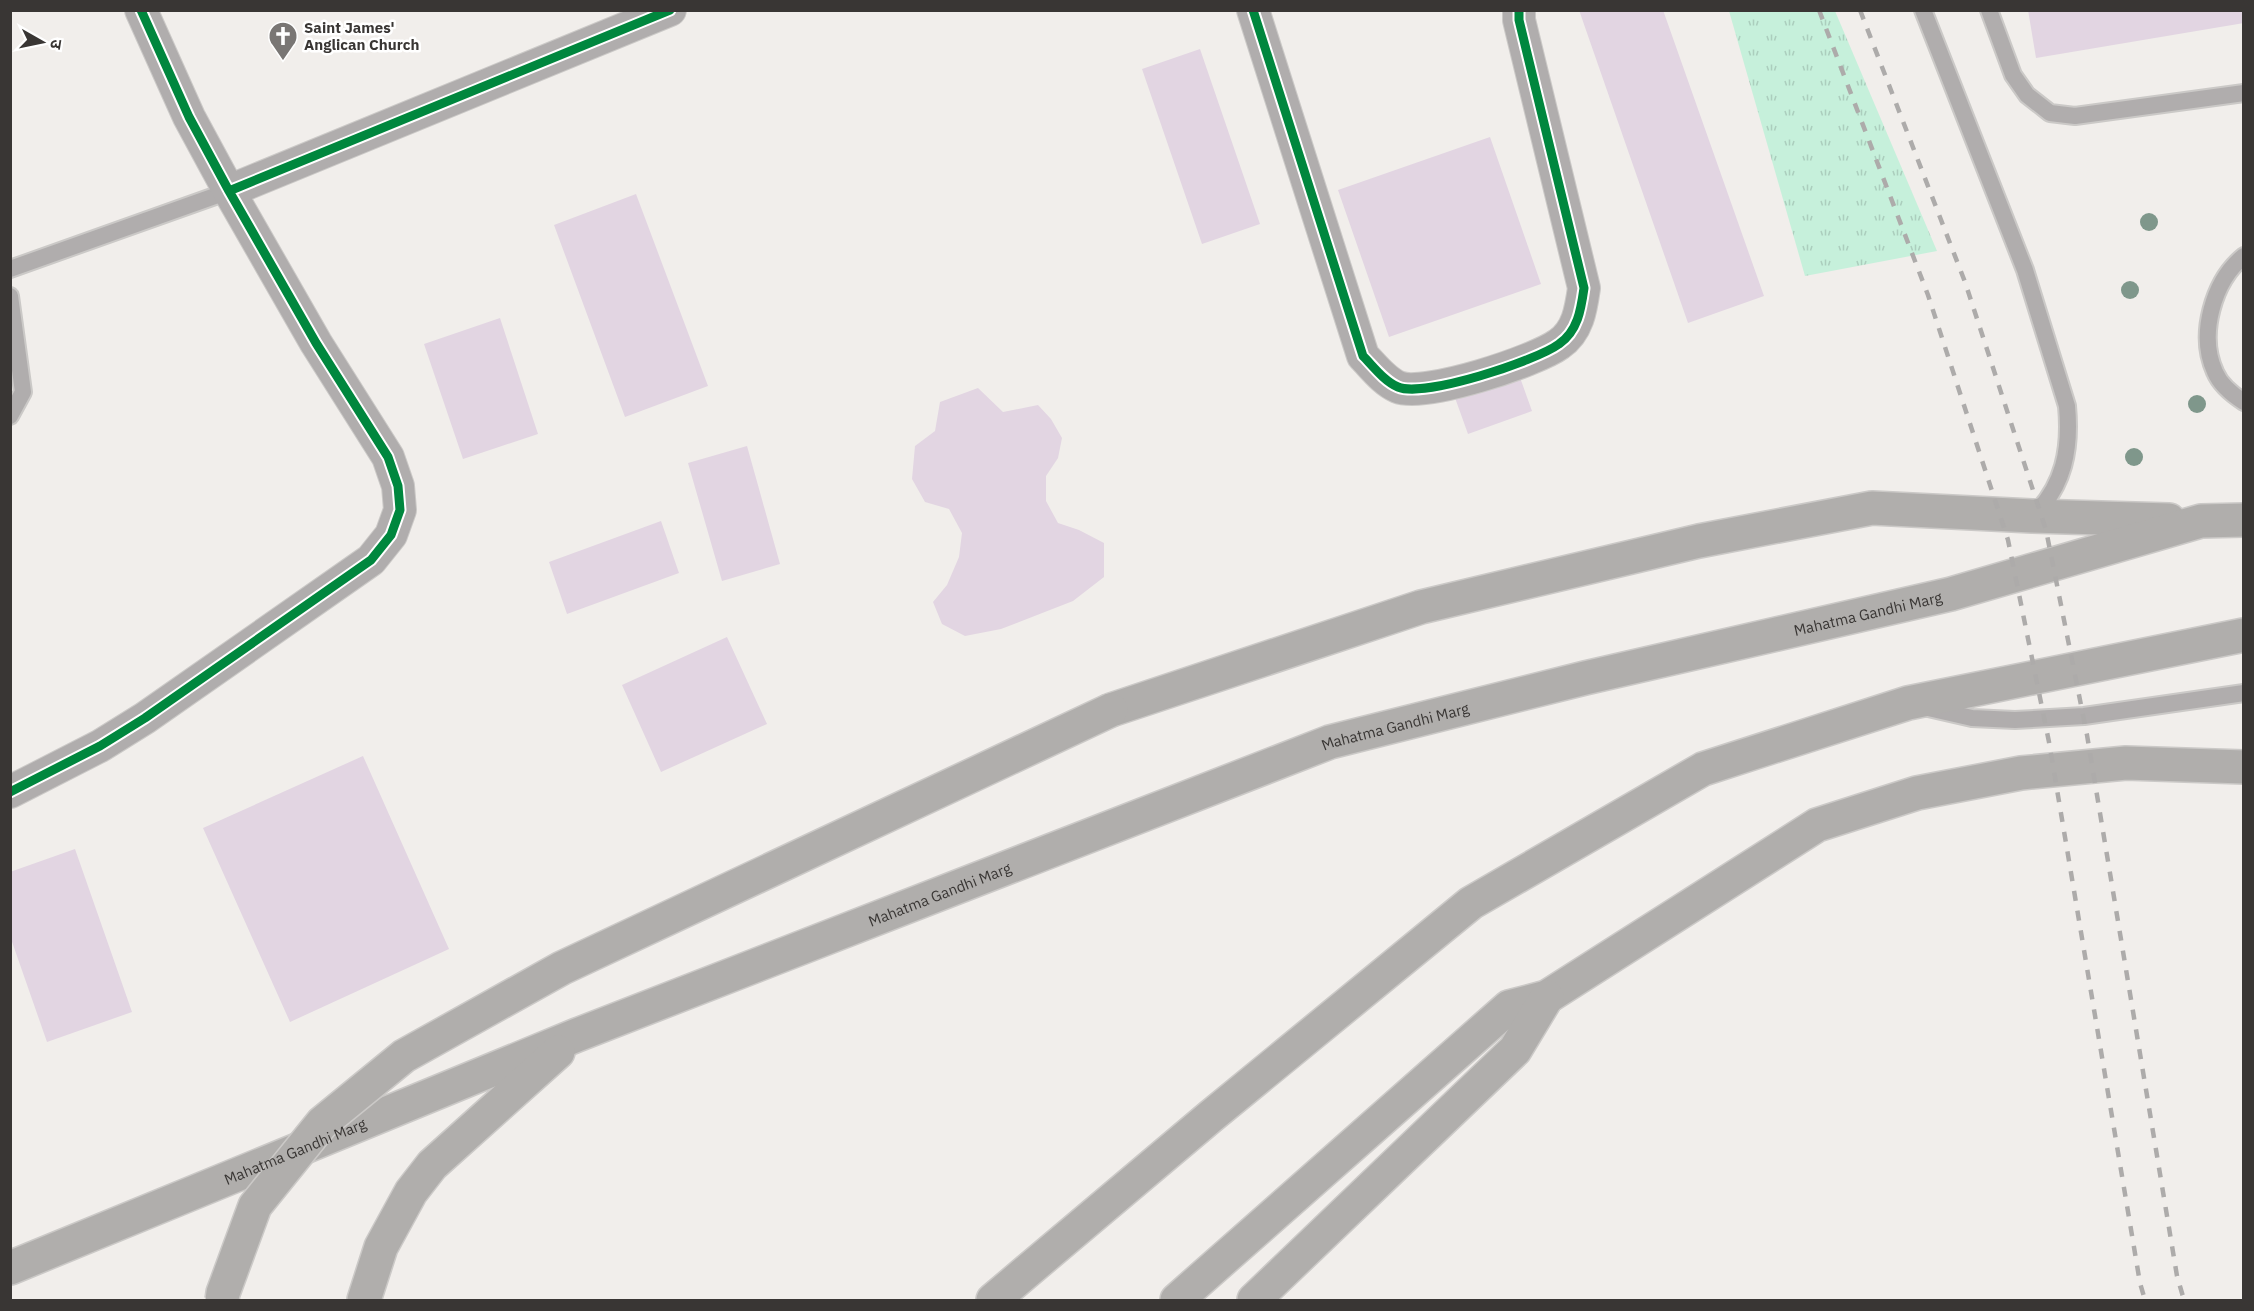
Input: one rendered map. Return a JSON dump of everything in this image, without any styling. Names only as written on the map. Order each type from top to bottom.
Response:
[{"type":"highway","points":[[222,1300],[255,1206],[322,1123],[404,1056],[562,968],[1111,710],[1421,607],[1699,542],[1872,508],[2201,521]]},
{"type":"highway","name":"Mahatma Gandhi Marg","points":[[10,1268],[577,1035],[1330,742],[1585,678],[1951,594],[2201,521],[2244,520]]},
{"type":"highway","points":[[993,1300],[1210,1117],[1471,903],[1703,769],[1908,704],[2244,635]]},
{"type":"highway","points":[[1177,1300],[1509,1007],[1547,997],[1817,825],[1917,793],[2020,773],[2126,763],[2244,767]]},
{"type":"highway","points":[[1254,1300],[1515,1050],[1547,997]]},
{"type":"highway","name":"Mahatma Gandhi Marg","points":[[364,1300],[381,1247],[411,1192],[432,1165],[577,1035]]},
{"type":"street","points":[[10,792],[100,746],[145,718],[371,561],[391,535],[400,510],[399,486],[388,457],[316,343],[229,191],[189,117],[141,10]]},
{"type":"street","points":[[229,191],[670,10]]},
{"type":"street","points":[[1253,10],[1363,356],[1380,374],[1398,387],[1416,390],[1440,387],[1533,358],[1559,344],[1572,331],[1581,313],[1584,288],[1522,32],[1519,10]]},
{"type":"lane","points":[[1923,10],[2025,270],[2067,406],[2069,430],[2058,484],[2048,502],[2032,516]]},
{"type":"lane","points":[[1989,10],[2013,75],[2027,95],[2050,112],[2075,116],[2244,93]]},
{"type":"lane","points":[[10,269],[229,191]]},
{"type":"lane","points":[[2244,256],[2232,265],[2215,296],[2210,317],[2209,340],[2215,372],[2225,386],[2244,402]]},
{"type":"lane","points":[[10,296],[23,392],[10,416]]},
{"type":"lane","points":[[1908,704],[1972,718],[2015,720],[2084,716],[2244,693]]},
{"type":"green space","points":[[1729,11],[1835,11],[1937,251],[1805,276]]},
{"type":"building","points":[[1579,10],[1663,10],[1764,296],[1688,323]]},
{"type":"building","points":[[2028,10],[2244,10],[2244,23],[2036,58]]},
{"type":"building","points":[[1200,49],[1260,224],[1202,244],[1142,69]]},
{"type":"building","points":[[1490,137],[1541,284],[1389,337],[1338,190]]},
{"type":"building","points":[[636,194],[708,386],[625,417],[554,225]]},
{"type":"building","points":[[500,318],[538,434],[463,459],[424,344]]},
{"type":"building","points":[[1518,372],[1532,411],[1468,434],[1454,395]]},
{"type":"building","points":[[978,388],[1003,412],[1038,405],[1051,419],[1062,438],[1058,458],[1046,476],[1046,501],[1058,523],[1079,530],[1104,543],[1104,577],[1073,601],[1001,629],[965,636],[942,624],[933,602],[947,585],[959,557],[962,533],[949,509],[925,502],[912,479],[915,446],[935,431],[940,402]]},
{"type":"building","points":[[747,446],[780,564],[722,581],[688,463]]},
{"type":"building","points":[[661,521],[679,573],[567,614],[549,562]]},
{"type":"building","points":[[727,637],[767,724],[661,772],[622,685]]},
{"type":"building","points":[[363,756],[449,949],[290,1022],[203,828]]},
{"type":"building","points":[[75,849],[132,1012],[47,1042],[10,936],[10,872]]},
{"type":"railway","points":[[1819,10],[1928,295],[2008,540],[2049,742],[2140,1283],[2145,1300]]},
{"type":"railway","points":[[1860,10],[1965,282],[2046,530],[2087,735],[2177,1276],[2184,1300]]},
{"type":"cycle path","points":[[10,792],[100,746],[145,718],[371,560],[391,535],[400,510],[398,486],[388,457],[316,343],[229,191],[189,117],[141,10]]},
{"type":"cycle path","points":[[229,191],[670,10]]},
{"type":"cycle path","points":[[1253,10],[1363,356],[1393,384],[1411,389],[1454,383],[1480,376],[1547,351],[1565,339],[1580,312],[1584,288],[1519,20],[1519,10]]},
{"type":"place","name":"Saint James' Anglican Church","points":[[283,62]]}]
